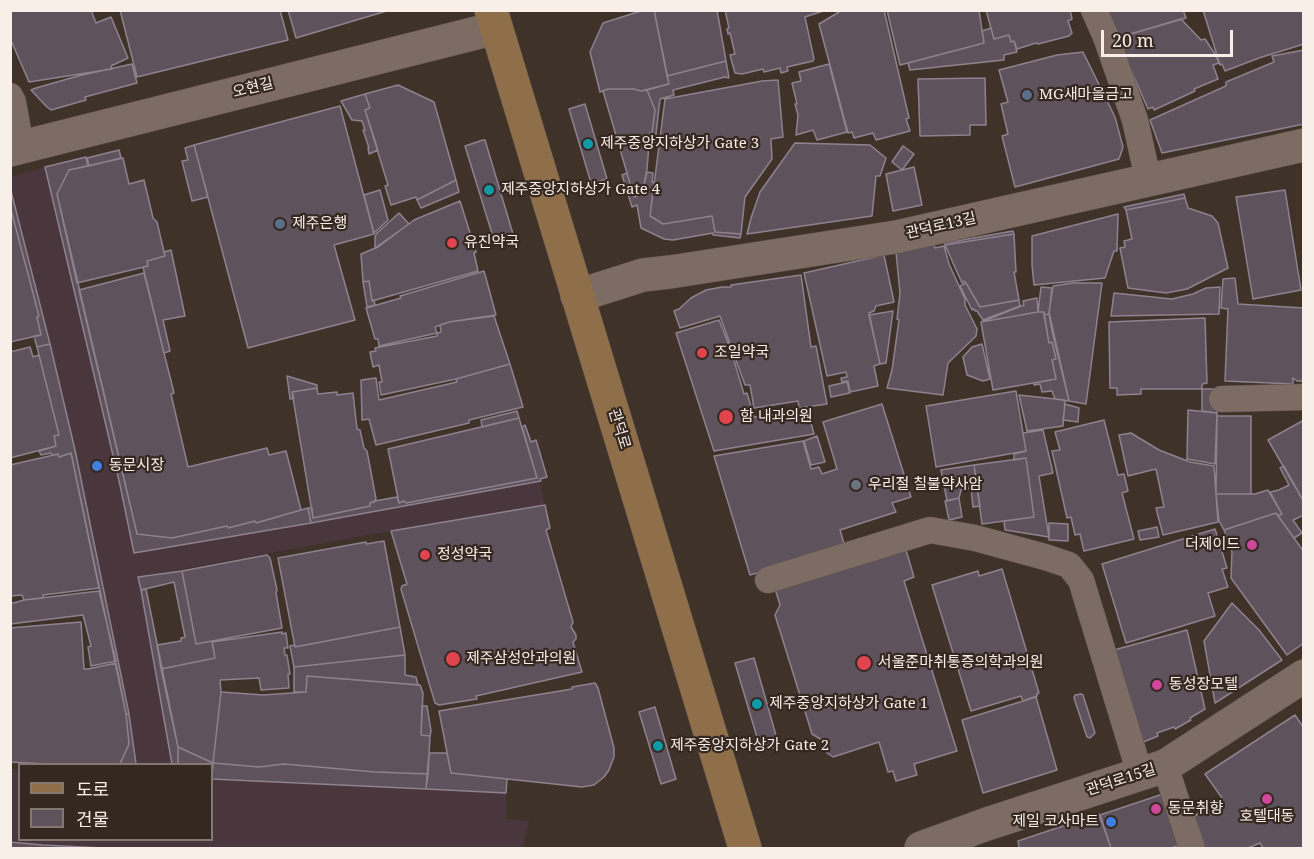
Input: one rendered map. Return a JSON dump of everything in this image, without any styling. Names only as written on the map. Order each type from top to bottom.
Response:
[{"type":"main road","name":"관덕로","points":[[494,19],[745,849]]},
{"type":"street","name":"오현길","points":[[16,149],[494,19]]},
{"type":"street","name":"관덕로13길","points":[[577,296],[643,275],[897,237],[1304,145]]},
{"type":"street","name":"관덕로15길","points":[[938,846],[998,820],[1153,770],[1304,676]]},
{"type":"lane","points":[[1094,10],[1106,37],[1135,120],[1148,179]]},
{"type":"lane","points":[[10,96],[13,102],[16,149]]},
{"type":"lane","points":[[1222,399],[1304,397]]},
{"type":"lane","points":[[768,580],[930,530],[975,538],[1069,565],[1081,580],[1153,770],[1192,849]]},
{"type":"shaded area","name":"동문시장","points":[[45,167],[134,553],[540,482],[545,505],[139,577],[172,763],[136,763],[129,714],[75,450],[10,177]]},
{"type":"shaded area","points":[[10,769],[18,769],[18,841],[213,841],[213,779],[506,793],[506,819],[529,821],[523,848],[103,848],[11,842]]},
{"type":"building","points":[[10,10],[91,10],[96,23],[111,17],[128,58],[111,66],[112,69],[29,82],[10,38]]},
{"type":"building","points":[[120,10],[280,10],[288,40],[137,77]]},
{"type":"building","points":[[288,10],[390,10],[296,38]]},
{"type":"building","points":[[644,10],[654,10],[669,84],[641,91],[608,89],[600,92],[590,52],[603,23]]},
{"type":"building","points":[[654,10],[717,10],[726,61],[667,76]]},
{"type":"building","points":[[725,10],[826,10],[805,17],[813,61],[787,67],[788,71],[781,73],[780,68],[764,72],[763,69],[742,74],[735,73],[730,55],[735,54],[730,33],[728,34]]},
{"type":"building","points":[[838,10],[884,10],[910,131],[876,140],[873,133],[854,138],[852,132],[848,133],[819,24],[839,12]]},
{"type":"building","points":[[887,10],[979,10],[984,43],[900,65]]},
{"type":"building","points":[[986,10],[1070,10],[1072,19],[1068,21],[1072,33],[1069,36],[1017,49],[1009,35],[994,39]]},
{"type":"building","points":[[1107,10],[1183,10],[1186,18],[1117,38]]},
{"type":"building","points":[[1203,10],[1302,10],[1304,44],[1225,71],[1222,64],[1220,65]]},
{"type":"building","points":[[1181,19],[1201,40],[1205,39],[1215,54],[1219,63],[1213,65],[1218,79],[1154,110],[1153,107],[1148,109],[1117,38]]},
{"type":"building","points":[[991,28],[994,39],[1009,35],[1011,42],[1014,41],[1017,52],[1004,55],[1004,60],[910,70],[908,63],[984,43],[982,31]]},
{"type":"building","points":[[1304,50],[1304,124],[1162,153],[1150,120],[1226,86],[1226,82],[1274,62],[1272,56]]},
{"type":"building","points":[[1083,52],[1115,117],[1123,147],[1119,159],[1015,187],[1002,136],[1008,134],[1001,104],[1008,102],[999,70],[1057,55]]},
{"type":"building","points":[[726,61],[729,78],[725,77],[673,90],[674,95],[660,99],[655,143],[649,144],[655,110],[647,90],[669,84],[667,76]]},
{"type":"building","points":[[132,64],[137,83],[85,97],[86,100],[51,110],[31,90],[78,76]]},
{"type":"building","points":[[829,64],[847,132],[817,140],[813,130],[796,135],[798,115],[792,83],[801,81],[799,72]]},
{"type":"building","points":[[985,78],[986,125],[970,125],[970,135],[920,136],[918,79]]},
{"type":"building","points":[[778,80],[783,137],[771,139],[772,159],[745,197],[741,234],[715,232],[712,216],[663,224],[650,216],[665,99]]},
{"type":"building","points":[[398,85],[434,102],[456,180],[417,200],[416,197],[391,205],[385,186],[388,185],[365,110],[370,108],[365,94]]},
{"type":"building","points":[[608,89],[647,90],[655,110],[642,194],[634,197],[603,91]]},
{"type":"building","points":[[365,94],[370,108],[365,110],[378,150],[369,154],[362,121],[352,120],[341,101]]},
{"type":"building","name":"제주중앙지하상가 Gate 3","points":[[585,104],[607,179],[591,183],[569,109]]},
{"type":"building","points":[[340,106],[374,234],[334,245],[355,320],[248,348],[194,145]]},
{"type":"building","name":"제주중앙지하상가 Gate 4","points":[[485,140],[513,234],[494,240],[465,146]]},
{"type":"building","points":[[795,143],[870,145],[886,158],[880,176],[876,176],[872,216],[747,234],[760,192]]},
{"type":"building","points":[[194,145],[208,197],[192,201],[182,161],[188,160],[185,148]]},
{"type":"building","points":[[903,146],[914,154],[902,170],[892,162]]},
{"type":"building","points":[[119,150],[121,158],[89,166],[87,158]]},
{"type":"building","points":[[86,157],[88,166],[69,170],[57,194],[137,534],[172,538],[255,521],[256,523],[308,508],[311,523],[134,553],[45,167]]},
{"type":"building","points":[[123,158],[129,184],[144,180],[165,256],[147,261],[148,266],[77,283],[57,194],[69,170]]},
{"type":"building","points":[[914,167],[922,205],[893,211],[886,174]]},
{"type":"building","points":[[647,172],[653,173],[652,182],[654,182],[650,216],[663,224],[712,216],[715,232],[741,234],[740,238],[713,235],[713,233],[673,240],[664,239],[641,228],[637,205],[632,207],[622,175],[627,173],[634,197],[642,194]]},
{"type":"building","points":[[456,180],[459,192],[421,208],[417,200]]},
{"type":"building","points":[[10,187],[50,344],[37,347],[34,336],[41,335],[37,317],[39,316],[10,206]]},
{"type":"building","points":[[380,190],[388,220],[374,233],[364,195]]},
{"type":"building","points":[[1285,190],[1301,290],[1253,299],[1236,197]]},
{"type":"building","points":[[1184,194],[1185,198],[1126,210],[1124,207]]},
{"type":"building","points":[[1185,198],[1188,208],[1212,216],[1218,223],[1228,268],[1187,289],[1166,293],[1128,288],[1120,248],[1125,247],[1124,241],[1132,239],[1126,210]]},
{"type":"building","points":[[460,201],[476,252],[474,253],[478,271],[372,301],[369,281],[363,282],[361,254],[378,247],[414,220]]},
{"type":"building","points":[[10,206],[39,316],[37,317],[41,335],[10,342]]},
{"type":"building","points":[[399,213],[409,224],[375,248],[376,234]]},
{"type":"building","points":[[1118,214],[1117,251],[1114,251],[1105,278],[1034,285],[1032,236]]},
{"type":"building","points":[[1013,231],[1014,234],[945,245],[945,243]]},
{"type":"building","points":[[1014,234],[1016,272],[1014,272],[1019,300],[980,307],[966,283],[964,281],[962,283],[945,245]]},
{"type":"building","points":[[933,243],[935,248],[944,246],[949,264],[965,299],[965,305],[977,329],[976,336],[948,363],[943,395],[887,388],[899,320],[897,319],[900,293],[896,252]]},
{"type":"building","points":[[171,250],[185,316],[163,320],[170,351],[164,353],[143,267],[148,266],[147,261],[165,256],[164,252]]},
{"type":"building","points":[[884,255],[894,302],[876,306],[874,311],[869,313],[880,364],[874,366],[878,386],[850,392],[848,381],[842,382],[841,378],[847,377],[846,372],[827,376],[804,273]]},
{"type":"building","points":[[484,271],[496,315],[449,322],[435,327],[437,333],[379,346],[366,308]]},
{"type":"building","points":[[144,273],[174,393],[171,394],[188,467],[267,448],[269,455],[286,451],[301,510],[256,523],[255,521],[228,528],[227,526],[172,538],[137,534],[79,290]]},
{"type":"building","points":[[801,275],[811,347],[816,346],[827,404],[799,408],[798,401],[754,408],[750,385],[745,385],[720,316],[680,328],[674,311],[706,290]]},
{"type":"building","points":[[1235,278],[1238,304],[1304,308],[1304,381],[1297,381],[1293,378],[1293,384],[1225,381],[1228,309],[1221,308],[1223,279]]},
{"type":"building","points":[[369,281],[372,301],[374,300],[375,305],[367,307],[363,282]]},
{"type":"building","points":[[966,283],[980,307],[1019,300],[1020,306],[983,320],[977,311],[972,310],[960,286]]},
{"type":"building","points":[[1102,283],[1086,404],[1069,401],[1049,312],[1053,286]]},
{"type":"building","points":[[1041,287],[1052,288],[1049,314],[1044,315],[1044,312],[1038,312]]},
{"type":"building","points":[[1220,287],[1219,314],[1111,316],[1114,293],[1172,299],[1206,288]]},
{"type":"building","points":[[1037,298],[1038,312],[981,322],[1024,305],[1023,301]]},
{"type":"building","points":[[893,311],[886,363],[880,364],[869,315]]},
{"type":"building","points":[[1044,312],[1049,343],[1052,342],[1056,359],[1052,360],[1056,379],[993,390],[981,322]]},
{"type":"building","points":[[1049,314],[1069,401],[1055,399],[1052,391],[1042,392],[1040,384],[1034,385],[1034,383],[1056,379],[1052,360],[1056,359],[1052,342],[1049,343],[1044,315]]},
{"type":"building","points":[[494,316],[510,364],[456,379],[381,395],[379,382],[382,382],[379,365],[373,367],[370,352],[376,351],[375,348],[437,336],[437,333],[441,332],[440,325],[449,322]]},
{"type":"building","points":[[1205,318],[1207,383],[1202,384],[1202,389],[1141,389],[1141,394],[1117,395],[1117,388],[1110,388],[1109,322]]},
{"type":"building","points":[[719,320],[754,417],[808,412],[814,434],[714,451],[676,333]]},
{"type":"building","points":[[50,344],[75,450],[129,714],[126,714],[71,453],[59,457],[58,454],[52,455],[51,453],[41,455],[39,451],[56,446],[54,436],[59,435],[37,347]]},
{"type":"building","points":[[982,344],[990,379],[983,381],[967,375],[963,357],[972,347]]},
{"type":"building","points":[[30,347],[33,357],[39,355],[59,435],[54,436],[56,446],[10,458],[10,352]]},
{"type":"building","points":[[510,364],[523,407],[469,420],[469,423],[376,445],[369,419],[362,420],[361,380],[376,378],[379,400],[457,382],[456,379]]},
{"type":"building","points":[[287,376],[317,385],[317,388],[292,392],[294,398],[290,399]]},
{"type":"building","points":[[847,382],[850,393],[831,397],[829,386]]},
{"type":"building","points":[[317,388],[318,394],[353,393],[357,429],[360,430],[364,448],[367,451],[376,499],[370,503],[370,506],[313,518],[292,392]]},
{"type":"building","points":[[1202,389],[1218,389],[1217,413],[1202,411]]},
{"type":"building","points":[[1016,391],[1026,451],[936,467],[926,406]]},
{"type":"building","points":[[1019,395],[1065,400],[1063,426],[1027,431]]},
{"type":"building","points":[[882,404],[911,497],[892,503],[896,512],[840,530],[845,547],[750,575],[714,456],[803,441],[811,469],[819,467],[822,474],[837,469],[823,422]]},
{"type":"building","points":[[1065,404],[1079,408],[1078,422],[1063,420]]},
{"type":"building","points":[[1188,410],[1217,413],[1215,464],[1187,459]]},
{"type":"building","points":[[517,411],[519,418],[482,427],[481,420]]},
{"type":"building","points":[[1217,416],[1251,416],[1251,494],[1216,494]]},
{"type":"building","points":[[519,418],[537,478],[399,503],[388,449]]},
{"type":"building","points":[[1104,420],[1118,475],[1124,474],[1128,491],[1122,493],[1134,539],[1084,551],[1080,534],[1075,535],[1071,517],[1067,518],[1052,451],[1060,450],[1055,432]]},
{"type":"building","points":[[1304,420],[1304,502],[1268,440]]},
{"type":"building","points":[[525,425],[531,442],[536,440],[547,477],[540,479],[541,481],[311,523],[308,508],[312,508],[313,518],[370,506],[370,503],[375,501],[397,497],[399,503],[404,501],[406,503],[537,478],[522,427]]},
{"type":"building","points":[[1043,430],[1053,473],[1039,476],[1049,537],[1005,530],[1004,521],[1034,517],[1026,458],[1014,460],[1014,454],[1026,451],[1023,433]]},
{"type":"building","points":[[1131,433],[1159,450],[1190,462],[1214,466],[1218,522],[1163,535],[1156,508],[1164,507],[1156,469],[1128,476],[1119,435]]},
{"type":"building","points":[[817,436],[825,462],[811,465],[804,441]]},
{"type":"building","points":[[71,453],[99,588],[43,595],[43,598],[24,600],[22,595],[10,596],[10,465]]},
{"type":"building","points":[[1026,458],[1034,517],[982,524],[974,465]]},
{"type":"building","points":[[974,465],[980,506],[973,507],[971,488],[961,490],[959,498],[947,501],[941,470]]},
{"type":"building","points":[[1284,466],[1304,502],[1304,515],[1293,520],[1302,533],[1294,538],[1278,516],[1282,514],[1270,492],[1289,485],[1280,468]]},
{"type":"building","points":[[1268,490],[1282,514],[1278,516],[1276,513],[1224,530],[1219,521],[1216,494],[1255,494]]},
{"type":"building","points":[[959,498],[962,517],[949,520],[945,501]]},
{"type":"building","points":[[545,505],[550,528],[546,530],[573,622],[571,627],[576,639],[573,642],[582,672],[476,696],[477,699],[439,705],[435,703],[401,589],[407,584],[391,531]]},
{"type":"building","points":[[1276,513],[1304,552],[1304,643],[1287,655],[1231,578],[1232,552],[1224,530]]},
{"type":"building","points":[[1049,523],[1068,524],[1068,541],[1049,540]]},
{"type":"building","points":[[1157,527],[1159,537],[1140,540],[1138,531]]},
{"type":"building","points":[[1215,529],[1227,568],[1222,569],[1228,587],[1208,593],[1215,616],[1126,643],[1102,564]]},
{"type":"building","points":[[384,541],[400,627],[295,647],[278,558],[366,542],[366,544]]},
{"type":"building","points":[[906,550],[914,577],[904,581],[957,751],[914,764],[917,775],[896,781],[893,771],[888,772],[879,742],[833,757],[827,753],[822,740],[812,734],[775,615],[780,605],[776,592],[779,587]]},
{"type":"building","points":[[267,555],[270,558],[277,590],[282,628],[196,644],[182,571]]},
{"type":"building","points":[[1002,569],[1039,693],[1023,701],[1021,696],[971,711],[932,585],[978,571],[979,576]]},
{"type":"building","points":[[182,571],[196,644],[212,641],[215,658],[161,669],[157,645],[181,641],[181,638],[185,637],[174,582],[141,590],[138,577]]},
{"type":"building","points":[[146,589],[178,747],[178,763],[172,763],[141,590]]},
{"type":"building","points":[[99,591],[116,661],[91,666],[88,647],[91,646],[83,615],[10,624],[10,604],[24,600]]},
{"type":"building","points":[[1232,603],[1259,630],[1282,660],[1215,703],[1204,641]]},
{"type":"building","points":[[81,622],[84,669],[116,663],[129,744],[120,763],[10,762],[10,628]]},
{"type":"building","points":[[400,627],[405,655],[294,667],[290,646],[295,647]]},
{"type":"building","points":[[1187,630],[1205,709],[1175,729],[1174,727],[1157,733],[1158,736],[1141,743],[1114,650]]},
{"type":"building","points":[[282,632],[282,634],[286,633],[288,648],[284,648],[290,674],[288,674],[289,688],[261,690],[259,678],[220,680],[221,692],[213,763],[178,747],[161,669],[215,658],[212,642]]},
{"type":"building","points":[[405,655],[405,675],[416,677],[418,685],[307,676],[306,692],[294,692],[294,667]]},
{"type":"building","name":"제주중앙지하상가 Gate 1","points":[[754,658],[779,746],[761,751],[735,663]]},
{"type":"building","points":[[307,676],[420,685],[423,693],[421,735],[430,736],[428,774],[284,764],[259,767],[213,763],[221,692],[263,695],[306,692]]},
{"type":"building","points":[[595,683],[614,748],[614,757],[604,777],[594,785],[582,787],[451,773],[439,711],[572,689],[572,687]]},
{"type":"building","points":[[1081,694],[1095,733],[1090,738],[1087,737],[1074,698],[1075,695]]},
{"type":"building","points":[[1036,697],[1057,770],[983,793],[962,720]]},
{"type":"building","points":[[422,706],[427,706],[430,736],[421,735]]},
{"type":"building","name":"제주중앙지하상가 Gate 2","points":[[655,707],[676,779],[661,784],[639,712]]},
{"type":"building","points":[[126,714],[129,714],[136,763],[120,763],[129,744]]},
{"type":"building","points":[[1295,715],[1304,728],[1304,848],[1263,848],[1260,843],[1248,848],[1199,848],[1193,817],[1222,798],[1205,774]]},
{"type":"building","points":[[178,747],[213,763],[178,763]]},
{"type":"building","points":[[429,753],[447,753],[451,773],[507,779],[506,793],[426,789]]},
{"type":"building","points":[[213,763],[259,767],[284,764],[428,774],[426,789],[213,779]]},
{"type":"building","points":[[1169,792],[1183,844],[1171,848],[1111,848],[1100,815]]},
{"type":"building","points":[[1099,814],[1111,848],[1019,848],[1018,841]]},
{"type":"building","points":[[10,842],[43,845],[103,848],[10,848]]},
{"type":"place","name":"MG새마을금고","points":[[1027,95]]},
{"type":"place","name":"제주중앙지하상가 Gate 3","points":[[588,144]]},
{"type":"place","name":"제주중앙지하상가 Gate 4","points":[[489,190]]},
{"type":"place","name":"제주은행","points":[[280,224]]},
{"type":"place","name":"유진약국","points":[[452,243]]},
{"type":"place","name":"조일약국","points":[[702,353]]},
{"type":"place","name":"함 내과의원","points":[[726,417]]},
{"type":"place","name":"동문시장","points":[[97,466]]},
{"type":"place","name":"우리절 칠불약사암","points":[[856,485]]},
{"type":"place","name":"더제이드","points":[[1252,545]]},
{"type":"place","name":"정성약국","points":[[425,555]]},
{"type":"place","name":"제주삼성안과의원","points":[[453,659]]},
{"type":"place","name":"서울준마취통증의학과의원","points":[[864,663]]},
{"type":"place","name":"동성장모텔","points":[[1157,685]]},
{"type":"place","name":"제주중앙지하상가 Gate 1","points":[[757,704]]},
{"type":"place","name":"제주중앙지하상가 Gate 2","points":[[658,746]]},
{"type":"place","name":"호텔대동","points":[[1267,799]]},
{"type":"place","name":"동문취향","points":[[1156,809]]},
{"type":"place","name":"제일 코사마트","points":[[1111,822]]}]
